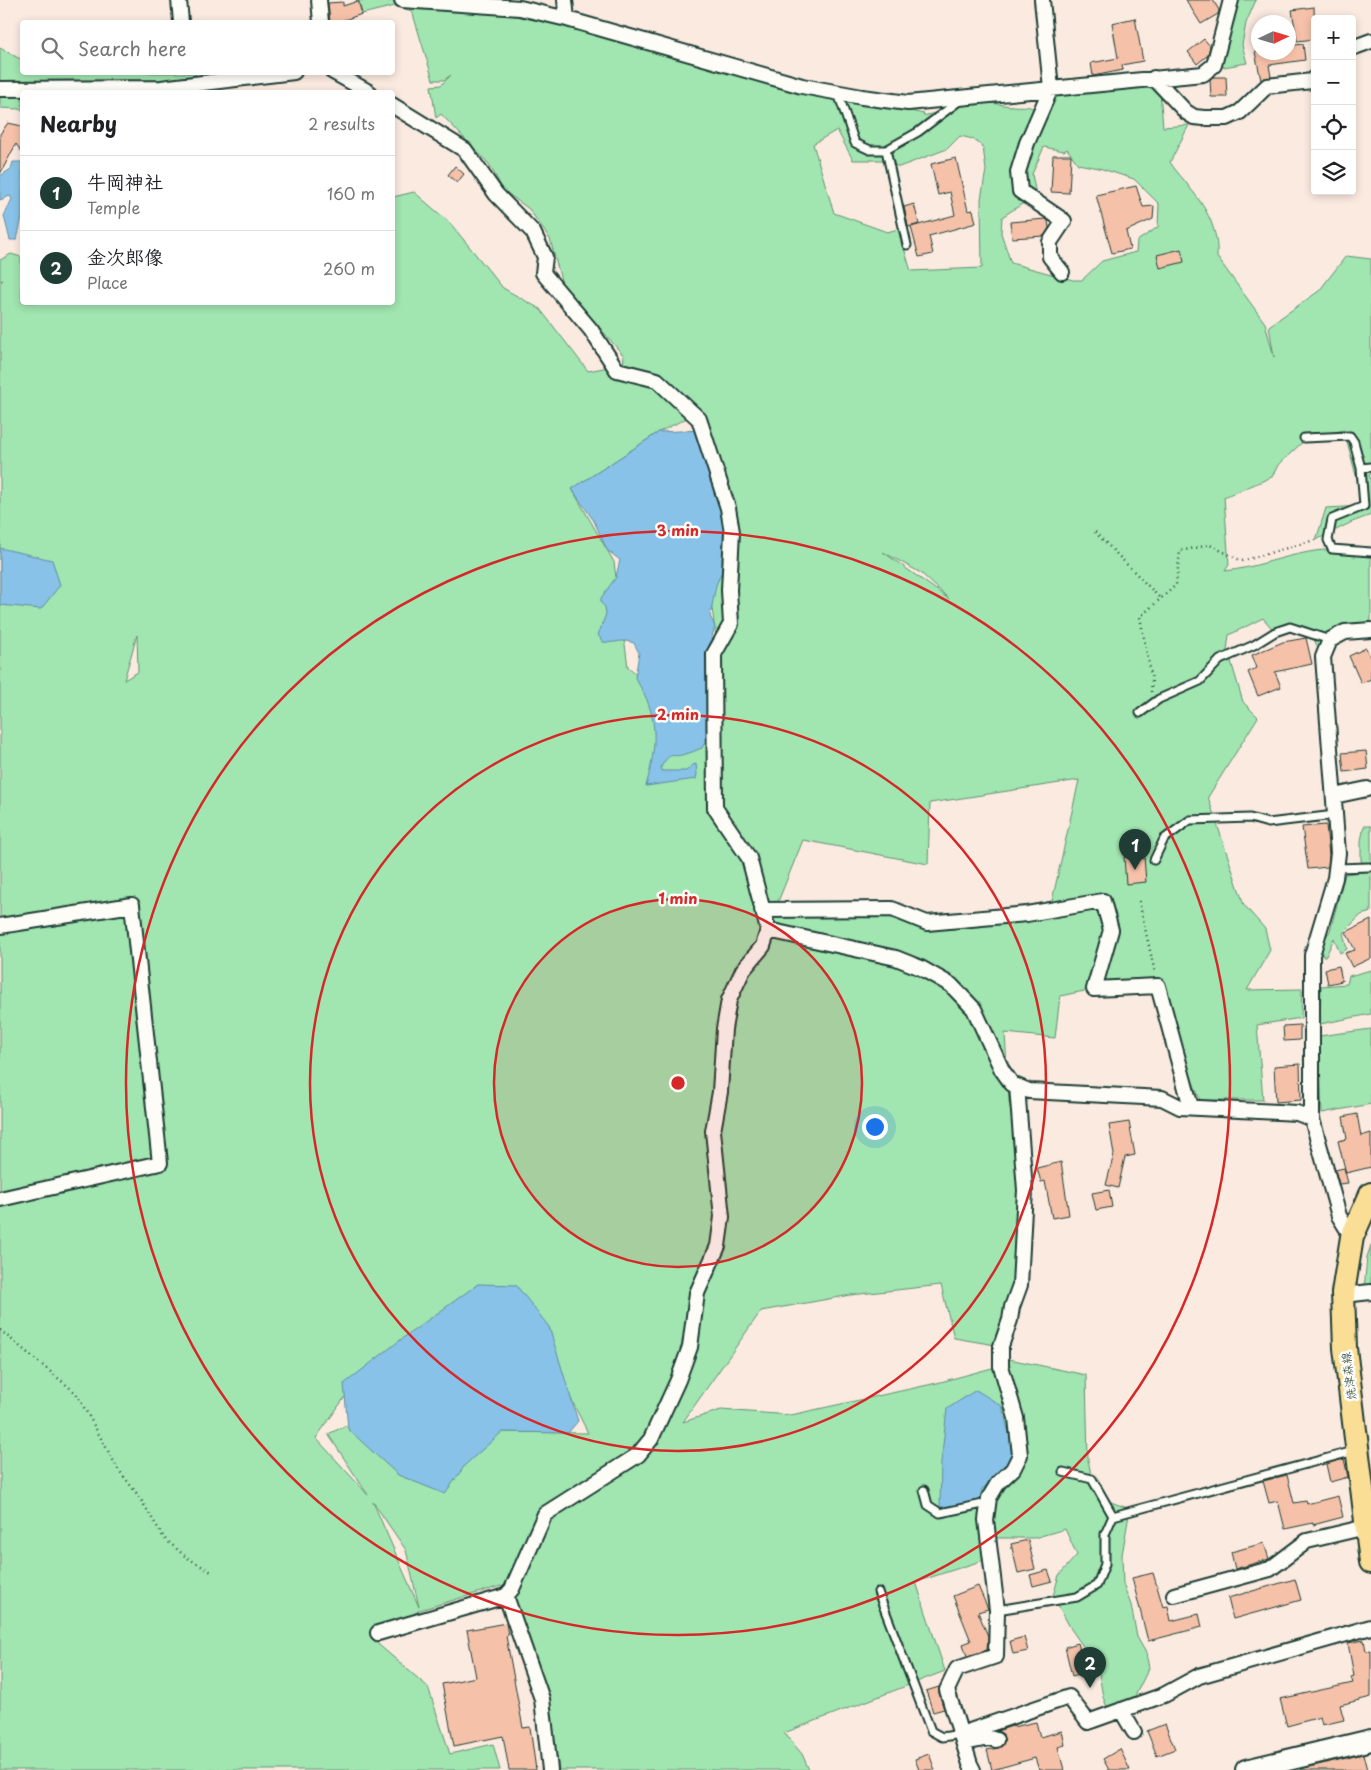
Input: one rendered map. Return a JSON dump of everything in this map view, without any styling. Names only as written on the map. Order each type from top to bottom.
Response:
[{"type":"main road","name":"焼津森線","points":[[1371,1194],[1352,1237],[1343,1295],[1344,1348],[1357,1451],[1365,1473],[1366,1527],[1371,1562]]},
{"type":"street","points":[[179,0],[181,20]]},
{"type":"street","points":[[319,0],[321,20]]},
{"type":"street","points":[[402,0],[520,8],[566,19],[802,86],[908,103],[1202,74],[1214,65],[1231,0]]},
{"type":"street","points":[[565,0],[566,19]]},
{"type":"street","points":[[1042,0],[1051,88],[1027,143],[1018,172],[1020,191],[1064,221],[1050,242],[1050,258],[1062,272]]},
{"type":"street","points":[[1356,47],[1371,41]]},
{"type":"street","points":[[0,89],[161,88],[187,79],[248,75]]},
{"type":"street","points":[[338,75],[365,90]]},
{"type":"street","points":[[1154,78],[1186,112],[1194,117],[1204,118],[1227,118],[1240,112],[1266,86],[1311,81]]},
{"type":"street","points":[[378,1632],[506,1596],[512,1590],[545,1514],[638,1455],[651,1439],[678,1380],[690,1347],[697,1293],[718,1246],[722,1217],[713,1131],[720,1092],[724,1028],[729,1000],[743,970],[763,946],[768,930],[749,858],[714,808],[714,654],[731,624],[729,590],[732,532],[728,508],[699,420],[657,380],[617,370],[591,330],[543,273],[545,257],[533,232],[496,194],[465,150],[395,107]]},
{"type":"street","points":[[1352,1237],[1339,1216],[1312,1120],[1312,955],[1336,878],[1338,852],[1322,657],[1330,640],[1345,632],[1371,630]]},
{"type":"street","points":[[1334,796],[1367,789]]},
{"type":"street","points":[[762,910],[892,909],[927,923],[1027,914],[1103,902],[1111,930],[1094,989],[1158,986],[1192,1107]]},
{"type":"street","points":[[0,926],[132,905],[160,1163],[0,1199]]},
{"type":"street","points":[[768,930],[896,958],[922,968],[951,985],[974,1009],[1002,1070],[1012,1084],[1029,1091],[1162,1098],[1180,1107],[1297,1113],[1312,1120]]},
{"type":"street","points":[[973,1770],[947,1690],[957,1669],[996,1656],[997,1610],[986,1520],[988,1503],[998,1482],[1013,1469],[1020,1455],[1016,1418],[1001,1366],[1001,1346],[1020,1285],[1025,1190],[1017,1086]]},
{"type":"street","points":[[1343,1295],[1371,1292]]},
{"type":"street","points":[[1174,1595],[1270,1569],[1307,1541],[1366,1527]]},
{"type":"street","points":[[506,1596],[542,1699],[550,1770]]},
{"type":"street","points":[[962,1739],[1069,1697],[1088,1722],[1164,1695],[1199,1676],[1371,1627]]},
{"type":"street","points":[[1121,1710],[1134,1732]]},
{"type":"street","points":[[962,1739],[989,1738],[996,1740]]},
{"type":"street","points":[[1246,1770],[1371,1740]]},
{"type":"lane","points":[[838,93],[855,143],[870,150],[886,150],[918,132],[964,97]]},
{"type":"lane","points":[[886,150],[907,245]]},
{"type":"lane","points":[[1304,438],[1350,436],[1354,442],[1360,468],[1364,506],[1332,519],[1328,540],[1332,549],[1371,552]]},
{"type":"lane","points":[[1360,468],[1371,467]]},
{"type":"lane","points":[[1140,713],[1159,698],[1200,682],[1220,660],[1254,645],[1275,632],[1290,627],[1330,640]]},
{"type":"lane","points":[[1154,860],[1164,839],[1190,820],[1250,818],[1268,823],[1335,815]]},
{"type":"lane","points":[[1337,868],[1369,867]]},
{"type":"lane","points":[[1113,1516],[1357,1451]]},
{"type":"lane","points":[[1063,1472],[1092,1479],[1113,1516]]},
{"type":"lane","points":[[924,1490],[928,1505],[940,1513],[988,1503]]},
{"type":"lane","points":[[997,1610],[1077,1597],[1096,1585],[1105,1564],[1105,1534],[1113,1516]]},
{"type":"lane","points":[[878,1592],[931,1731],[942,1737],[962,1739]]},
{"type":"path","points":[[1095,532],[1160,598]]},
{"type":"path","points":[[1150,705],[1152,680],[1140,617],[1176,585],[1180,551],[1210,545],[1242,561],[1329,535]]},
{"type":"path","points":[[1139,901],[1158,986]]},
{"type":"path","points":[[0,1330],[76,1393],[118,1469],[138,1495],[164,1538],[186,1557],[213,1574]]},
{"type":"green space","points":[[359,0],[384,0],[421,6],[487,6],[495,13],[492,6],[528,10],[581,23],[745,70],[749,74],[924,114],[923,116],[964,105],[981,103],[1028,107],[1038,111],[1040,115],[1050,92],[1151,83],[1160,91],[1163,127],[1189,125],[1170,162],[1206,211],[1214,229],[1217,257],[1265,323],[1274,357],[1269,326],[1319,291],[1346,256],[1371,259],[1371,474],[1369,475],[1371,480],[1371,515],[1316,540],[1326,508],[1364,506],[1344,430],[1307,438],[1278,465],[1272,477],[1224,497],[1229,565],[1225,571],[1324,550],[1371,552],[1371,628],[1339,629],[1320,652],[1311,633],[1275,632],[1263,618],[1229,635],[1226,658],[1230,658],[1243,702],[1258,717],[1208,797],[1244,905],[1265,929],[1270,950],[1247,990],[1302,989],[1301,1018],[1257,1025],[1263,1100],[1200,1100],[1193,1082],[1188,1096],[1158,986],[1094,989],[1060,996],[1055,1038],[1005,1033],[1009,1102],[1019,1144],[1025,1190],[1020,1285],[1001,1346],[954,1338],[941,1285],[851,1295],[761,1311],[683,1422],[721,1410],[791,1415],[937,1383],[992,1368],[1013,1407],[1004,1358],[1086,1375],[1088,1460],[1092,1479],[1108,1501],[1130,1509],[1122,1555],[1123,1584],[1131,1605],[1137,1637],[1146,1653],[1149,1668],[1134,1698],[1117,1706],[1107,1707],[1103,1697],[1098,1668],[1071,1629],[1053,1596],[1059,1575],[1077,1555],[1065,1529],[1034,1538],[995,1538],[992,1511],[994,1501],[1007,1475],[979,1504],[984,1560],[916,1582],[945,1671],[784,1733],[802,1754],[809,1770],[559,1770],[548,1699],[501,1586],[420,1610],[372,1639],[428,1687],[450,1754],[493,1744],[500,1770],[0,1770],[0,283],[3,280],[0,281],[0,260],[11,254],[20,257],[20,305],[395,305],[395,197],[414,192],[450,223],[503,288],[540,309],[588,371],[614,366],[669,395],[689,417],[659,432],[572,489],[614,562],[628,667],[648,683],[653,706],[662,708],[666,712],[717,643],[710,595],[732,499],[700,415],[647,371],[623,368],[624,356],[562,284],[550,239],[529,209],[503,190],[489,164],[441,114],[436,118],[431,86],[441,85],[451,75],[444,80],[433,80],[412,11],[395,6],[362,14]],"holes":[[[837,130],[853,160],[884,160],[899,167],[947,149],[960,136],[973,139],[983,147],[986,170],[981,199],[982,268],[911,271],[898,229],[887,232],[834,213],[813,144]],[[1044,147],[1064,151],[1067,149],[1078,164],[1099,168],[1134,179],[1159,204],[1158,227],[1137,241],[1136,252],[1102,261],[1082,280],[1073,280],[1011,263],[1001,233],[1002,217],[1036,195],[1032,174]],[[883,552],[921,573],[949,599]],[[137,635],[138,672],[124,680]],[[1079,780],[1052,901],[935,922],[892,909],[775,909],[803,840],[928,864],[930,803]],[[478,1284],[488,1299],[549,1327],[561,1379],[588,1433],[502,1432],[447,1467],[403,1466],[369,1448],[354,1422],[328,1434],[368,1495],[316,1438],[345,1397]],[[373,1502],[406,1550],[419,1607]]]},
{"type":"green space","points":[[1237,0],[1256,0],[1246,23],[1242,45],[1247,63],[1218,68]]},
{"type":"green space","points":[[0,48],[20,59],[20,75],[196,75],[209,83],[209,90],[20,90],[20,110],[0,108]]},
{"type":"green space","points":[[1364,826],[1371,826],[1371,865],[1369,867],[1361,861],[1361,841]]},
{"type":"green space","points":[[1371,871],[1371,912],[1361,915],[1343,933],[1347,949],[1340,953],[1334,938],[1326,956],[1322,956],[1322,942],[1330,931],[1345,874]]},
{"type":"green space","points":[[1371,970],[1371,1014],[1320,1024],[1321,986],[1347,984],[1349,976]]},
{"type":"green space","points":[[1371,1029],[1371,1104],[1322,1113],[1319,1036]]},
{"type":"green space","points":[[1371,1245],[1371,1288],[1364,1290],[1367,1257]]},
{"type":"water","points":[[13,162],[20,162],[20,226],[17,240],[10,240],[4,216],[12,199],[10,196],[0,200],[0,176],[11,169]]},
{"type":"water","points":[[702,430],[729,516],[726,562],[716,585],[710,616],[715,627],[709,646],[710,669],[716,690],[707,738],[702,748],[687,754],[670,756],[661,767],[662,771],[686,771],[696,764],[696,779],[646,786],[654,744],[654,731],[649,705],[635,678],[639,653],[634,643],[626,641],[603,642],[598,635],[606,614],[601,598],[616,577],[620,560],[607,550],[594,521],[572,489],[659,432]]},
{"type":"water","points":[[0,548],[52,560],[60,585],[41,609],[0,605]]},
{"type":"water","points":[[478,1284],[516,1285],[549,1327],[578,1421],[568,1433],[502,1432],[465,1465],[445,1494],[398,1475],[348,1429],[344,1384],[399,1341]]},
{"type":"water","points":[[976,1390],[1002,1406],[1014,1453],[1011,1467],[982,1489],[979,1504],[940,1509],[941,1463],[947,1409]]},
{"type":"building","points":[[1186,0],[1213,0],[1219,10],[1218,14],[1201,24]]},
{"type":"building","points":[[358,1],[362,14],[344,20],[330,20],[328,3],[343,2],[343,6]]},
{"type":"building","points":[[1314,7],[1314,15],[1311,15],[1311,39],[1297,41],[1296,15],[1293,15],[1292,10]]},
{"type":"building","points":[[1135,18],[1143,61],[1122,65],[1123,70],[1093,76],[1091,63],[1118,58],[1112,23]]},
{"type":"building","points":[[1204,39],[1210,46],[1208,55],[1197,64],[1188,52]]},
{"type":"building","points":[[1303,44],[1305,60],[1269,65],[1271,77],[1261,80],[1257,60],[1296,60],[1296,45]]},
{"type":"building","points":[[1213,77],[1226,77],[1227,97],[1211,97],[1210,79]]},
{"type":"building","points":[[8,123],[20,126],[20,149],[16,144],[0,174],[0,134]]},
{"type":"building","points":[[1053,155],[1071,155],[1069,193],[1051,192]]},
{"type":"building","points":[[956,158],[968,211],[973,210],[976,223],[929,236],[933,254],[919,257],[911,227],[955,215],[950,192],[938,195],[931,164]]},
{"type":"building","points":[[455,166],[464,174],[457,183],[448,175]]},
{"type":"building","points":[[1136,186],[1143,207],[1154,206],[1153,219],[1126,231],[1130,249],[1112,253],[1096,195]]},
{"type":"building","points":[[914,204],[919,224],[908,227],[904,207]]},
{"type":"building","points":[[1046,219],[1049,228],[1044,236],[1012,238],[1010,222]]},
{"type":"building","points":[[1181,249],[1184,262],[1160,268],[1157,255]]},
{"type":"building","points":[[1306,638],[1312,664],[1275,672],[1281,687],[1258,696],[1248,672],[1257,668],[1252,655],[1283,642]]},
{"type":"building","points":[[1366,648],[1371,659],[1371,679],[1361,683],[1349,656]]},
{"type":"building","points":[[1366,751],[1368,769],[1344,772],[1342,753]]},
{"type":"building","points":[[1326,825],[1329,855],[1328,867],[1308,869],[1302,827]]},
{"type":"building","points":[[1144,856],[1146,882],[1126,884],[1124,857]]},
{"type":"building","points":[[1371,920],[1371,958],[1352,967],[1345,953],[1355,950],[1346,932]]},
{"type":"building","points":[[1339,966],[1342,981],[1328,984],[1325,969]]},
{"type":"building","points":[[1300,1025],[1300,1040],[1284,1041],[1283,1026]]},
{"type":"building","points":[[1300,1064],[1301,1100],[1276,1102],[1274,1066]]},
{"type":"building","points":[[1357,1114],[1361,1136],[1371,1133],[1371,1167],[1346,1173],[1338,1141],[1347,1139],[1343,1117]]},
{"type":"building","points":[[1129,1122],[1135,1155],[1125,1157],[1118,1188],[1106,1185],[1114,1154],[1109,1125]]},
{"type":"building","points":[[1061,1162],[1069,1215],[1052,1218],[1045,1181],[1041,1182],[1037,1168]]},
{"type":"building","points":[[1344,1168],[1348,1183],[1339,1184],[1335,1170]]},
{"type":"building","points":[[1109,1190],[1112,1207],[1096,1210],[1092,1193]]},
{"type":"building","points":[[1344,1459],[1348,1477],[1330,1482],[1326,1464]]},
{"type":"building","points":[[1287,1475],[1294,1503],[1306,1501],[1307,1504],[1338,1496],[1343,1517],[1313,1525],[1313,1523],[1285,1529],[1278,1501],[1269,1503],[1263,1481]]},
{"type":"building","points":[[1028,1540],[1035,1569],[1018,1573],[1011,1544]]},
{"type":"building","points":[[1264,1543],[1269,1559],[1235,1569],[1231,1552]]},
{"type":"building","points":[[1048,1570],[1052,1581],[1033,1586],[1030,1575]]},
{"type":"building","points":[[1153,1573],[1163,1607],[1168,1606],[1171,1621],[1199,1614],[1202,1627],[1148,1641],[1132,1578]]},
{"type":"building","points":[[1295,1579],[1301,1600],[1233,1619],[1228,1598]]},
{"type":"building","points":[[978,1586],[988,1609],[978,1612],[988,1636],[987,1650],[967,1656],[963,1644],[971,1641],[953,1596]]},
{"type":"building","points":[[506,1623],[508,1635],[506,1636],[523,1728],[530,1727],[536,1770],[509,1770],[503,1736],[454,1746],[442,1684],[476,1677],[467,1630]]},
{"type":"building","points":[[1024,1637],[1028,1651],[1013,1654],[1010,1641]]},
{"type":"building","points":[[1364,1640],[1366,1651],[1371,1650],[1371,1697],[1340,1705],[1344,1720],[1322,1725],[1320,1717],[1287,1726],[1280,1699],[1353,1683],[1351,1677],[1354,1676],[1348,1643]]},
{"type":"building","points":[[1078,1643],[1086,1672],[1072,1676],[1065,1647]]},
{"type":"building","points":[[939,1687],[944,1709],[933,1712],[926,1691]]},
{"type":"building","points":[[1036,1722],[1040,1737],[1062,1731],[1065,1745],[1058,1747],[1064,1770],[1039,1770],[1035,1758],[992,1770],[987,1750],[999,1748],[1004,1742],[1003,1734],[997,1731]]},
{"type":"building","points":[[1165,1724],[1175,1749],[1157,1756],[1147,1731]]},
{"type":"building","points":[[1120,1749],[1130,1770],[1109,1770],[1103,1759]]},
{"type":"building","points":[[929,1754],[935,1770],[919,1770],[915,1759]]},
{"type":"building","points":[[1363,1754],[1367,1770],[1301,1770],[1301,1769]]},
{"type":"place","name":"牛岡神社","points":[[1135,870]]},
{"type":"place","name":"金次郎像","points":[[1090,1688]]}]
